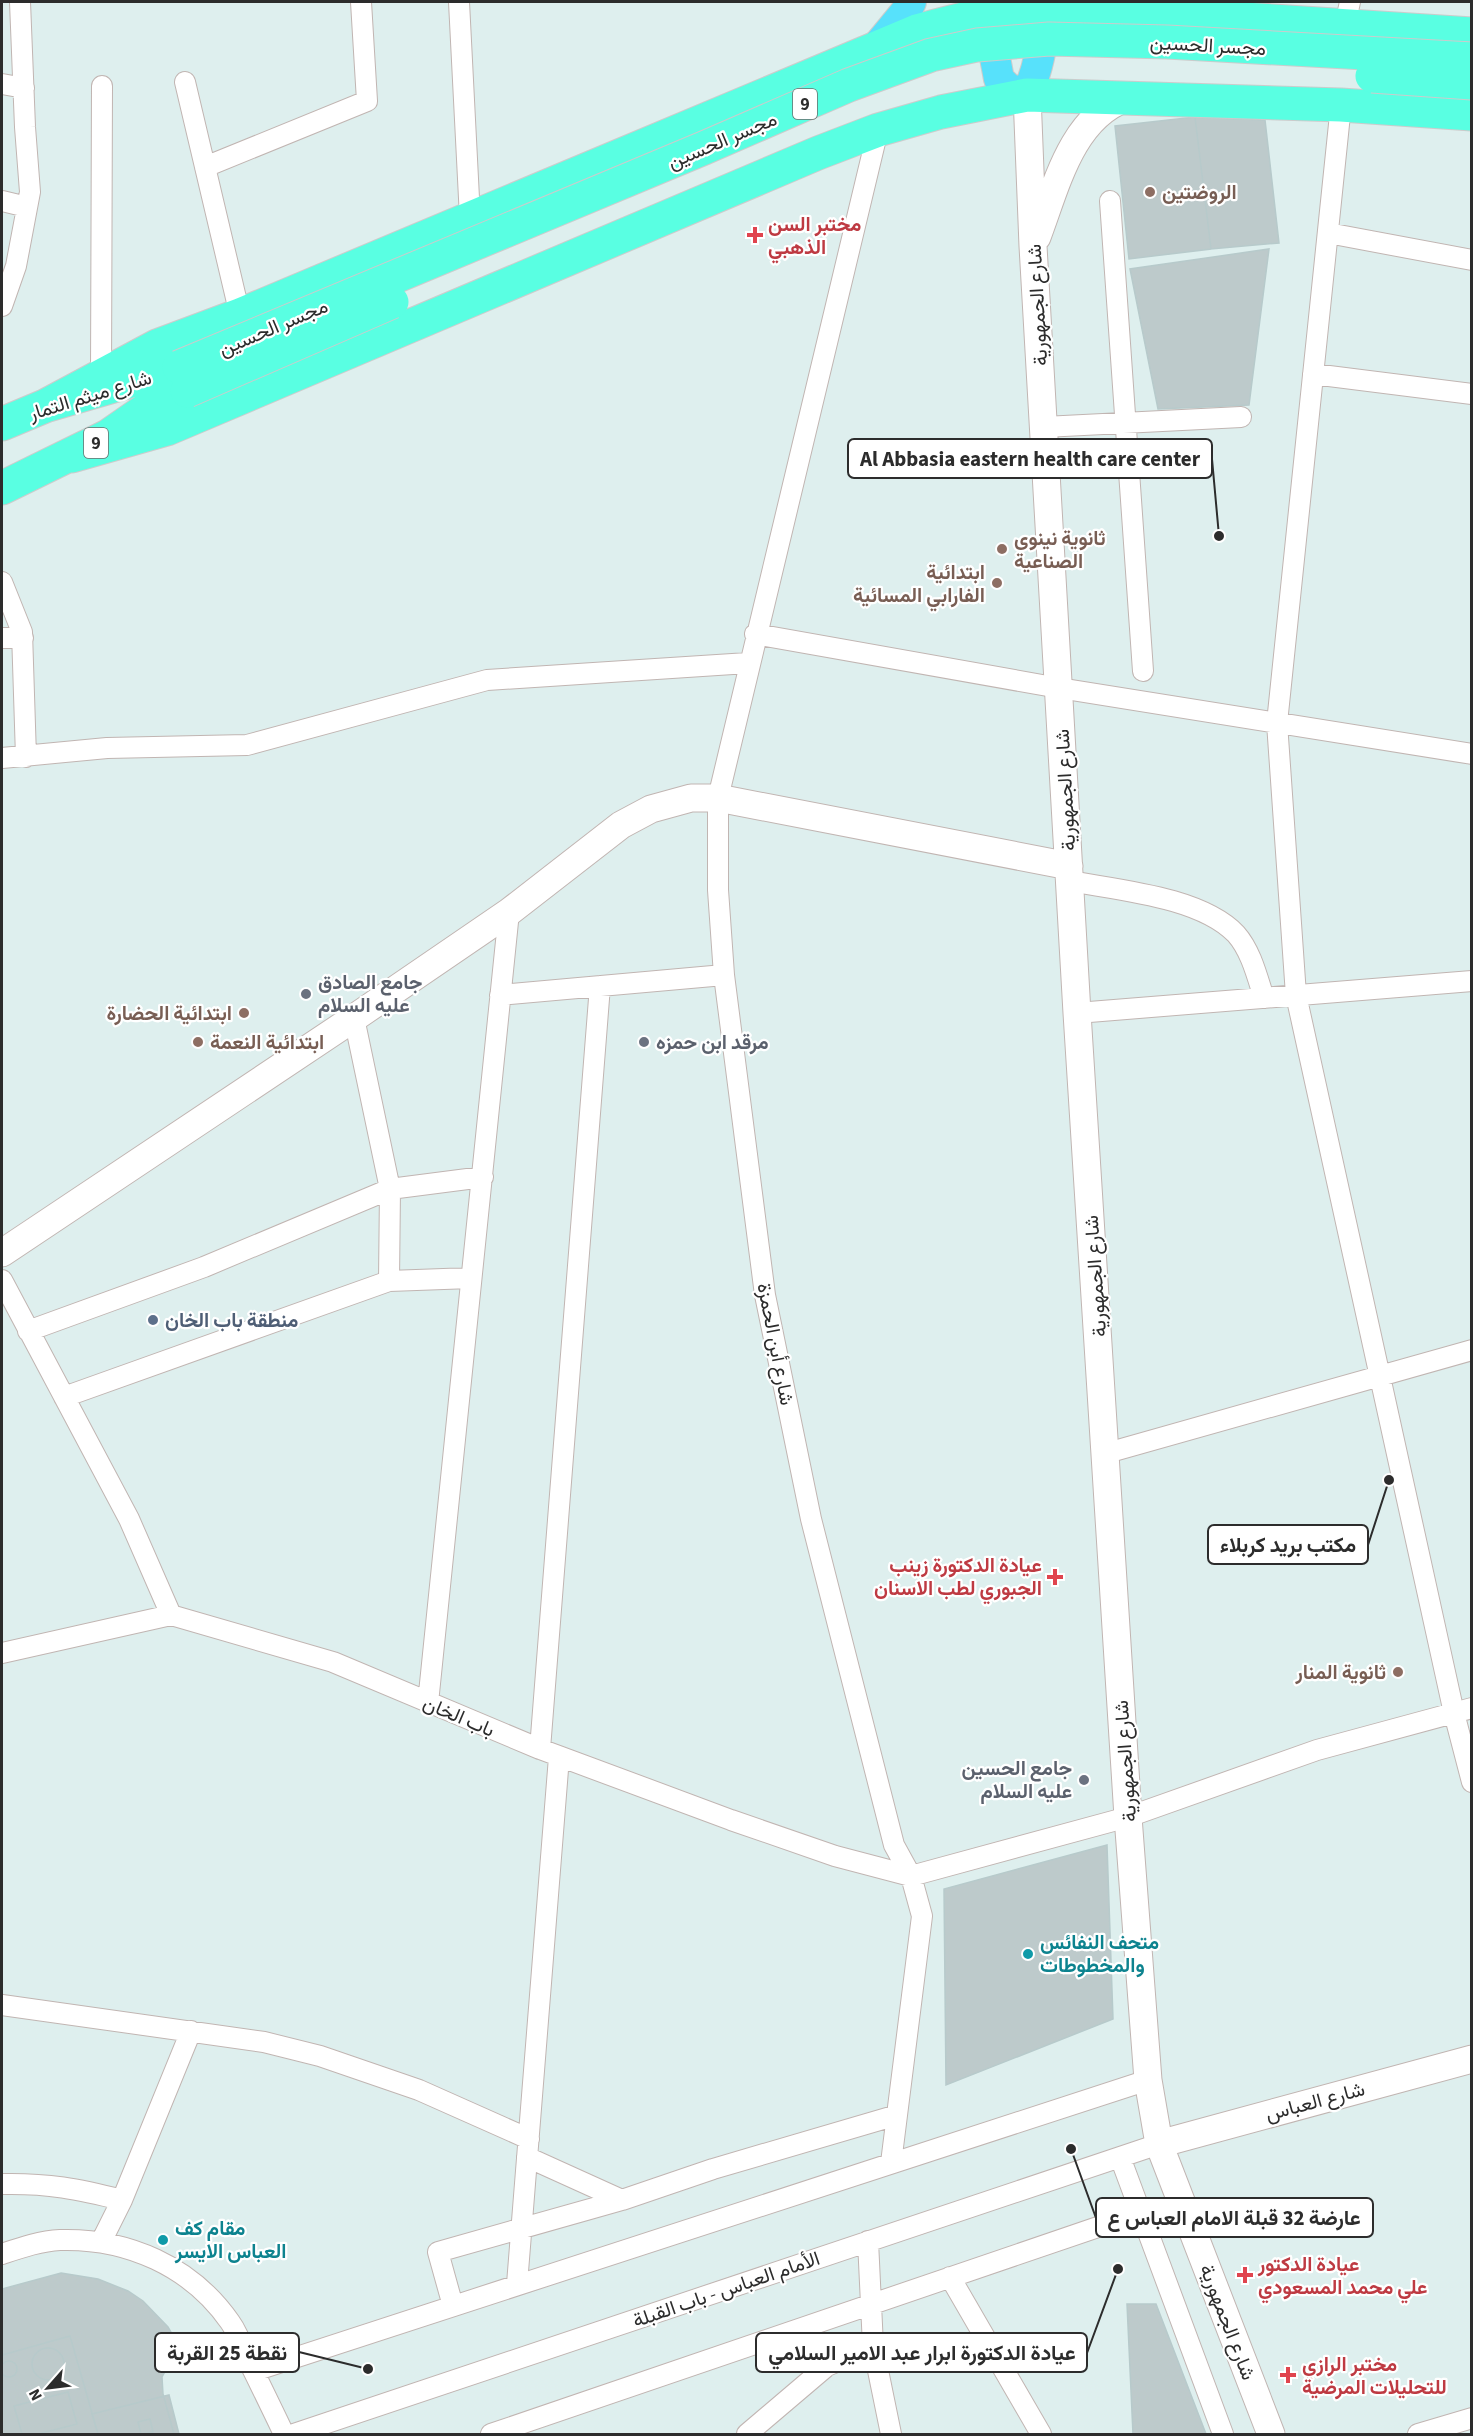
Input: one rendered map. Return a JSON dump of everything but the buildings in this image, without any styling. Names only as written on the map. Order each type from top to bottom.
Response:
[{"type":"highway","points":[[45,406],[157,346],[240,315],[917,31],[986,8],[1042,4],[1347,13],[1472,34]]},
{"type":"highway","name":"مجسر الحسين","points":[[183,379],[849,85],[931,55],[977,45],[1049,39],[1167,42],[1472,59]]},
{"type":"highway","name":"مجسر الحسين","points":[[183,379],[858,104],[935,77],[979,67],[1046,60],[1185,64],[1472,83]]},
{"type":"highway","points":[[72,456],[167,429],[818,153],[878,130],[941,112],[1027,95],[1341,105],[1472,114]]},
{"type":"highway","name":"شارع ميثم التمار","points":[[2,424],[45,406],[183,379]]},
{"type":"highway","name":"شارع ميثم التمار","points":[[2,488],[72,456],[108,436],[154,404],[183,379]]},
{"type":"main road","points":[[875,49],[911,2]]},
{"type":"main road","points":[[986,8],[999,78],[1008,88],[1027,95],[1038,70],[1044,32],[1042,4]]},
{"type":"main road","name":"شارع الجمهورية","points":[[1027,95],[1033,246],[1077,1012],[1107,1453],[1128,1817],[1148,2079],[1159,2144],[1271,2434]]},
{"type":"main road","points":[[1033,246],[1077,140],[1100,112],[1111,104],[1126,98]]},
{"type":"main road","points":[[2,1253],[354,1018],[508,912],[621,825],[651,809],[691,798],[718,798],[1070,873]]},
{"type":"main road","name":"شارع العباس","points":[[1159,2144],[1472,2058]]},
{"type":"street","points":[[2,306],[16,266],[30,192],[20,2]]},
{"type":"street","points":[[205,167],[367,101],[361,2]]},
{"type":"street","points":[[459,2],[470,218]]},
{"type":"street","points":[[185,82],[240,315]]},
{"type":"street","points":[[2,84],[24,88]]},
{"type":"street","points":[[101,375],[102,86]]},
{"type":"street","points":[[1341,105],[1277,723],[1296,995],[1380,1378],[1463,1711],[1472,1782]]},
{"type":"street","name":"شارع أبن الحمزة","points":[[878,130],[748,663],[718,798],[718,890],[724,975],[765,1295],[811,1519],[894,1845],[911,1876],[922,1916],[891,2163]]},
{"type":"street","points":[[2,201],[27,207]]},
{"type":"street","points":[[1110,201],[1143,671]]},
{"type":"street","points":[[1328,233],[1472,260]]},
{"type":"street","points":[[1313,374],[1472,394]]},
{"type":"street","points":[[1044,427],[1241,417]]},
{"type":"street","points":[[2,582],[23,638],[26,757]]},
{"type":"street","points":[[755,634],[1059,688],[1472,754]]},
{"type":"street","points":[[2,638],[23,638]]},
{"type":"street","points":[[2,758],[107,748],[247,745],[486,680],[748,663]]},
{"type":"street","points":[[1070,873],[1185,904],[1214,917],[1236,934],[1251,959],[1264,998]]},
{"type":"street","points":[[428,1703],[508,912]]},
{"type":"street","points":[[500,995],[724,975]]},
{"type":"street","points":[[1077,1012],[1472,981]]},
{"type":"street","points":[[540,1749],[600,986]]},
{"type":"street","points":[[354,1018],[390,1189],[389,1281]]},
{"type":"street","points":[[28,1330],[204,1267],[390,1189],[483,1177]]},
{"type":"street","points":[[64,1397],[389,1281],[471,1278]]},
{"type":"street","points":[[2,1280],[129,1519],[171,1615]]},
{"type":"street","points":[[1107,1453],[1380,1378],[1472,1350]]},
{"type":"street","name":"باب الخان","points":[[2,1653],[171,1615],[333,1662],[559,1757],[825,1852],[911,1876]]},
{"type":"street","points":[[911,1876],[1128,1817],[1317,1750],[1463,1711]]},
{"type":"street","points":[[517,2284],[559,1757]]},
{"type":"street","points":[[2,2005],[264,2042],[320,2056],[419,2090],[622,2200]]},
{"type":"street","points":[[101,2242],[122,2200],[191,2031]]},
{"type":"street","points":[[254,2371],[1148,2079]]},
{"type":"street","points":[[453,2306],[438,2252],[622,2200],[713,2169],[897,2115]]},
{"type":"street","name":"الأمام العباس - باب القبلة","points":[[294,2434],[1159,2144]]},
{"type":"street","points":[[1120,2157],[1223,2434]]},
{"type":"street","points":[[2,2184],[34,2183],[70,2187],[122,2200]]},
{"type":"street","points":[[491,2434],[508,2431],[870,2304],[1142,2212]]},
{"type":"street","points":[[2,2254],[30,2245],[58,2240],[101,2242],[145,2254],[180,2272],[198,2287],[232,2325],[284,2434]]},
{"type":"street","points":[[868,2241],[873,2346],[891,2434]]},
{"type":"street","points":[[950,2277],[1041,2434]]},
{"type":"street","points":[[747,2434],[827,2366],[873,2346]]},
{"type":"street","points":[[1418,2434],[1472,2418]]},
{"type":"place","name":"الروضتين","points":[[1150,192]]},
{"type":"place","name":"مختبر السن الذهبي","points":[[755,235]]},
{"type":"place","name":"Al Abbasia eastern health care center","points":[[1219,536]]},
{"type":"place","name":"ثانوية نينوى الصناعية","points":[[1002,549]]},
{"type":"place","name":"ابتدائية الفارابي المسائية","points":[[997,583]]},
{"type":"place","name":"جامع الصادق عليه السلام","points":[[306,994]]},
{"type":"place","name":"ابتدائية الحضارة","points":[[244,1013]]},
{"type":"place","name":"ابتدائية النعمة","points":[[198,1042]]},
{"type":"place","name":"مرقد ابن حمزه","points":[[644,1042]]},
{"type":"place","name":"منطقة باب الخان","points":[[153,1320]]},
{"type":"place","name":"مكتب بريد كربلاء","points":[[1389,1480]]},
{"type":"place","name":"عيادة الدكتورة زينب الجبوري لطب الاسنان","points":[[1055,1577]]},
{"type":"place","name":"ثانوية المنار","points":[[1398,1672]]},
{"type":"place","name":"جامع الحسين عليه السلام","points":[[1084,1780]]},
{"type":"place","name":"متحف النفائس والمخطوطات","points":[[1028,1954]]},
{"type":"place","name":"عارضة 32 قبلة الامام العباس ع","points":[[1071,2149]]},
{"type":"place","name":"مقام كف العباس الايسر","points":[[163,2240]]},
{"type":"place","name":"عيادة الدكتورة ابرار عبد الامير السلامي","points":[[1118,2269]]},
{"type":"place","name":"عيادة الدكتور علي محمد المسعودي","points":[[1245,2275]]},
{"type":"place","name":"نقطة 25 القربة","points":[[368,2369]]},
{"type":"place","name":"مختبر الرازي للتحليلات المرضية","points":[[1288,2375]]}]
